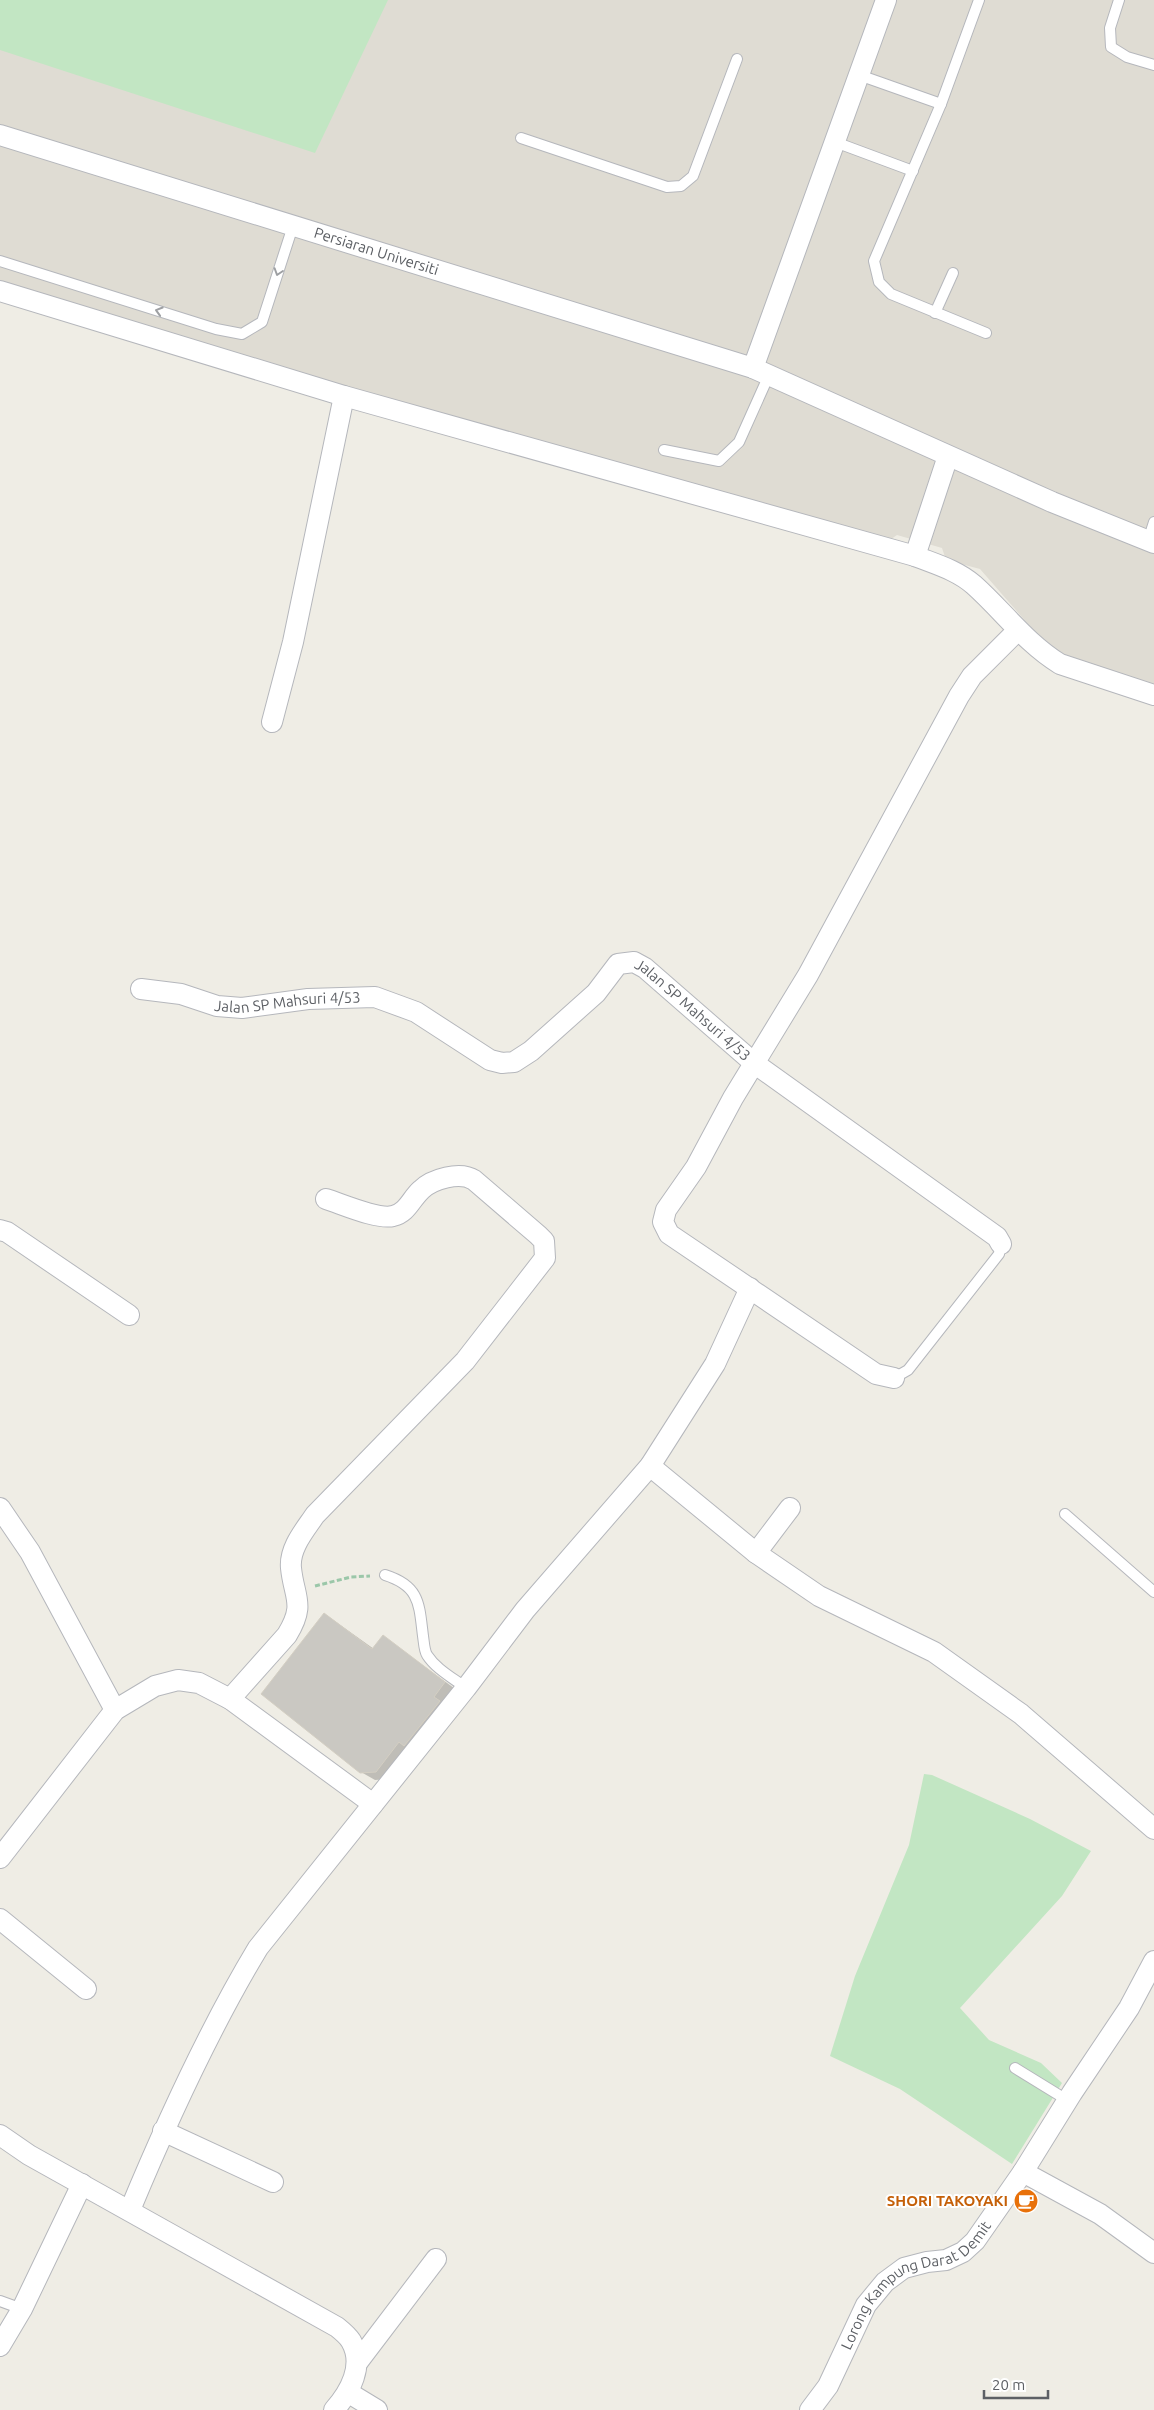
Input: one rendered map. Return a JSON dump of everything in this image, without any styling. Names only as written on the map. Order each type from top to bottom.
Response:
[{"type":"street","points":[[761,372],[835,142],[886,0]]},
{"type":"street","name":"Persiaran Universiti","points":[[0,135],[761,372],[1052,502],[1152,535]]},
{"type":"street","points":[[0,291],[344,396],[914,556],[951,570],[968,580],[1018,630],[1047,656],[1060,664],[1154,695]]},
{"type":"street","points":[[272,722],[293,642],[344,396]]},
{"type":"street","points":[[914,556],[948,456]]},
{"type":"street","points":[[894,1378],[876,1374],[669,1234],[663,1222],[666,1210],[696,1167],[733,1098],[808,975],[959,696],[972,676],[1018,630]]},
{"type":"street","name":"Jalan SP Mahsuri 4/53","points":[[141,989],[180,994],[217,1006],[242,1008],[308,998],[375,997],[416,1012],[490,1060],[502,1063],[514,1062],[531,1051],[596,993],[618,964],[634,962],[645,968],[754,1063],[997,1237],[1001,1244]]},
{"type":"street","points":[[230,1699],[287,1635],[294,1624],[298,1610],[298,1593],[291,1567],[292,1557],[298,1539],[315,1515],[465,1361],[545,1258],[546,1249],[544,1241],[474,1180],[464,1175],[452,1176],[424,1187],[406,1208],[396,1216],[382,1216],[326,1199]]},
{"type":"street","points":[[0,1230],[7,1232],[129,1315]]},
{"type":"street","points":[[130,2210],[163,2131],[240,1979],[258,1948],[466,1688],[525,1610],[650,1466],[715,1364],[750,1288]]},
{"type":"street","points":[[650,1466],[756,1553],[819,1596],[934,1652],[1021,1714],[1154,1829]]},
{"type":"street","points":[[0,1508],[30,1552],[115,1710]]},
{"type":"street","points":[[756,1553],[790,1508]]},
{"type":"street","points":[[0,1858],[115,1710],[155,1686],[178,1680],[199,1683],[230,1699],[373,1804]]},
{"type":"street","points":[[0,1919],[86,1989]]},
{"type":"street","name":"Lorong Kampung Darat Demit","points":[[810,2410],[828,2386],[866,2305],[885,2282],[904,2268],[927,2262],[946,2260],[963,2252],[975,2241],[1023,2172],[1067,2100],[1129,2008],[1154,1961]]},
{"type":"street","points":[[163,2131],[272,2182]]},
{"type":"street","points":[[0,2136],[29,2155],[337,2327],[351,2341],[357,2363]]},
{"type":"street","points":[[1023,2172],[1100,2214],[1154,2253]]},
{"type":"street","points":[[0,2346],[22,2309],[82,2184]]},
{"type":"street","points":[[334,2410],[348,2393],[357,2363],[436,2259]]},
{"type":"street","points":[[348,2393],[377,2410]]},
{"type":"lane","points":[[979,0],[941,104],[874,261],[878,282],[891,294],[986,333]]},
{"type":"lane","points":[[1120,0],[1110,28],[1111,47],[1127,57],[1154,65]]},
{"type":"lane","points":[[521,138],[667,187],[681,186],[693,176],[737,59]]},
{"type":"lane","points":[[859,75],[941,104]]},
{"type":"lane","points":[[835,142],[913,171]]},
{"type":"lane","points":[[0,261],[216,329],[242,334],[262,322],[293,226]]},
{"type":"lane","points":[[935,313],[953,273]]},
{"type":"lane","points":[[664,450],[718,461],[740,442],[761,372]]},
{"type":"lane","points":[[894,1378],[908,1370],[999,1254],[1001,1244]]},
{"type":"lane","points":[[1065,1514],[1154,1592]]},
{"type":"lane","points":[[385,1575],[399,1580],[411,1590],[420,1603],[426,1653],[434,1663],[466,1688]]},
{"type":"lane","points":[[1015,2068],[1067,2100]]},
{"type":"lane","points":[[0,2301],[22,2309]]},
{"type":"path","points":[[298,1593],[325,1582],[351,1577],[385,1575]]},
{"type":"shaded area","points":[[0,0],[1154,0],[1154,688],[1071,660],[1041,639],[980,569],[946,560],[942,548],[897,535],[884,544],[325,380],[0,281]]},
{"type":"green space","points":[[0,0],[388,0],[315,153],[0,50]]},
{"type":"green space","points":[[924,1774],[932,1775],[1030,1819],[1091,1851],[1062,1896],[960,2008],[989,2040],[1041,2063],[1062,2083],[1012,2164],[900,2089],[830,2056],[855,1976],[909,1845]]},
{"type":"building","points":[[324,1613],[372,1649],[383,1635],[445,1682],[434,1697],[440,1701],[404,1746],[399,1742],[376,1772],[360,1773],[261,1694]]},
{"type":"place","name":"SHORI TAKOYAKI","points":[[1026,2201]]}]
